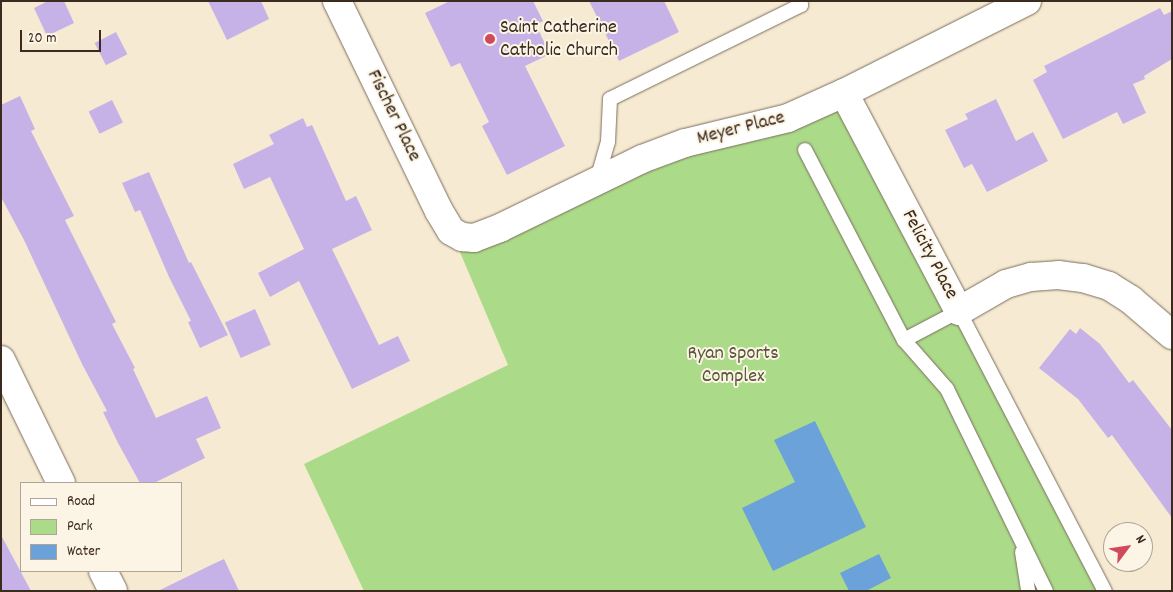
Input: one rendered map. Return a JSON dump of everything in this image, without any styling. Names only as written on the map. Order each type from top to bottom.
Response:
[{"type":"street","name":"Fischer Place","points":[[337,1],[439,211],[451,231]]},
{"type":"street","name":"Meyer Place","points":[[451,231],[462,237],[474,238],[642,159],[685,143],[788,118],[844,93],[1027,1]]},
{"type":"street","name":"Felicity Place","points":[[844,93],[959,311],[1006,284],[1031,277],[1058,275],[1083,278],[1108,286],[1131,300],[1172,335]]},
{"type":"street","points":[[1,360],[61,482]]},
{"type":"street","points":[[104,572],[113,591]]},
{"type":"lane","points":[[597,180],[608,142],[610,99],[800,5],[799,1]]},
{"type":"lane","points":[[805,150],[904,340],[947,390],[1046,591]]},
{"type":"lane","points":[[904,340],[959,311],[1105,591]]},
{"type":"lane","points":[[1021,539],[1028,591]]},
{"type":"green space","name":"Ryan Sports Complex","points":[[844,93],[1105,591],[364,591],[304,464],[508,365],[451,231],[462,237]]},
{"type":"water","points":[[815,421],[866,527],[773,571],[742,508],[795,482],[774,440]]},
{"type":"water","points":[[879,554],[891,578],[866,591],[849,591],[840,573]]},
{"type":"building","points":[[48,1],[64,1],[74,23],[47,36],[34,8]]},
{"type":"building","points":[[208,1],[261,1],[269,19],[227,40]]},
{"type":"building","points":[[450,1],[533,1],[543,21],[536,25],[550,54],[525,66],[565,146],[507,175],[482,126],[489,122],[460,63],[451,67],[425,13]]},
{"type":"building","points":[[589,1],[664,1],[679,32],[619,61]]},
{"type":"building","points":[[1160,8],[1164,15],[1172,11],[1172,59],[1144,76],[1145,79],[1133,84],[1146,113],[1123,124],[1117,112],[1063,139],[1033,80],[1047,72],[1044,66]]},
{"type":"building","points":[[116,32],[127,54],[106,65],[95,43]]},
{"type":"building","points":[[20,96],[35,129],[31,131],[74,216],[65,220],[116,322],[112,324],[135,368],[133,369],[156,418],[207,396],[221,428],[196,439],[205,458],[156,482],[139,482],[118,443],[103,412],[107,411],[82,364],[24,240],[1,197],[1,105]]},
{"type":"building","points":[[996,99],[1016,141],[1033,132],[1048,161],[987,192],[972,164],[964,168],[945,130],[968,119],[965,114]]},
{"type":"building","points":[[112,100],[123,122],[100,134],[89,111]]},
{"type":"building","points":[[303,118],[307,127],[312,125],[346,201],[356,196],[372,230],[332,249],[379,345],[398,336],[410,361],[352,389],[299,281],[270,297],[258,273],[304,249],[270,177],[244,189],[233,164],[274,144],[269,135]]},
{"type":"building","points":[[149,172],[189,263],[191,262],[228,335],[200,348],[188,322],[191,321],[169,277],[140,210],[135,212],[122,183]]},
{"type":"building","points":[[255,309],[271,345],[241,358],[225,322]]},
{"type":"building","points":[[1080,328],[1100,344],[1129,383],[1133,380],[1172,430],[1172,518],[1112,435],[1108,438],[1078,399],[1039,368],[1070,329],[1076,334]]},
{"type":"building","points":[[1,535],[31,591],[1,591]]},
{"type":"building","points":[[224,559],[239,591],[158,591],[209,566]]},
{"type":"place","name":"Saint Catherine Catholic Church","points":[[490,39]]}]
